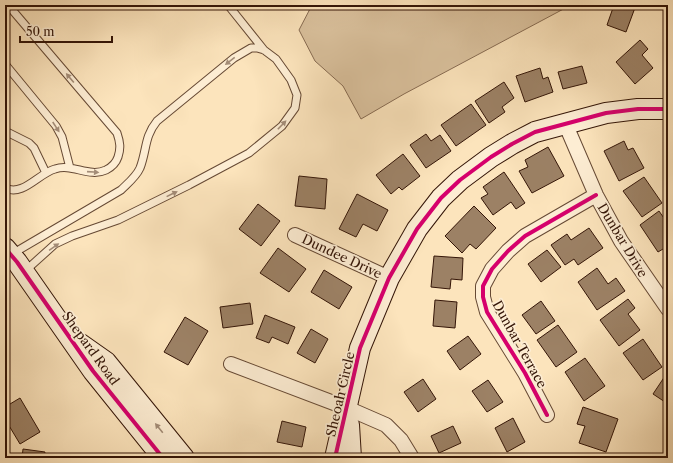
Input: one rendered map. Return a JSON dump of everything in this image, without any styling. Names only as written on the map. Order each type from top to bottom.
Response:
[{"type":"street","name":"Sheoah Circle","points":[[335,458],[360,348],[389,278],[417,229],[441,198],[460,180],[491,158],[512,144],[536,132],[606,113],[638,109],[668,109]]},
{"type":"street","name":"Dunbar Drive","points":[[565,123],[596,195],[621,241],[668,309]]},
{"type":"street","name":"Dunbar Terrace","points":[[547,415],[525,373],[487,312],[483,297],[483,286],[496,265],[508,251],[525,236],[596,195]]},
{"type":"street","name":"Dundee Drive","points":[[295,235],[389,278]]},
{"type":"street","name":"Shepard Road","points":[[8,251],[93,371],[163,458]]},
{"type":"street","name":"Shepard Road","points":[[70,337],[106,362],[184,458]]},
{"type":"street","points":[[231,364],[347,408],[386,425],[401,440],[412,458]]},
{"type":"street","name":"Sheoah Circle","points":[[347,408],[351,458]]},
{"type":"lane","points":[[5,188],[16,190],[26,186],[55,168],[70,168],[84,172],[99,173],[111,168],[117,161],[120,151],[120,142],[117,133],[8,5]]},
{"type":"lane","points":[[24,272],[55,244],[72,236],[118,220],[189,185],[248,153],[282,126],[295,108],[297,96],[291,80],[276,59],[264,50],[228,5]]},
{"type":"lane","points":[[8,251],[121,190],[140,169],[148,136],[151,128],[157,121],[234,58],[251,48],[264,50]]},
{"type":"lane","points":[[5,64],[56,126],[62,137],[70,168]]},
{"type":"lane","points":[[5,131],[29,143],[34,148],[46,173]]},
{"type":"shaded area","points":[[312,5],[571,5],[404,94],[361,119],[343,86],[315,61],[299,30]]},
{"type":"building","points":[[614,5],[636,5],[626,32],[607,25]]},
{"type":"building","points":[[640,40],[648,49],[642,55],[653,68],[635,84],[616,62]]},
{"type":"building","points":[[582,66],[587,83],[563,89],[558,72]]},
{"type":"building","points":[[540,68],[543,79],[548,77],[553,92],[525,102],[516,76]]},
{"type":"building","points":[[504,82],[514,98],[502,107],[505,112],[489,123],[475,101]]},
{"type":"building","points":[[471,104],[486,125],[456,146],[441,125]]},
{"type":"building","points":[[426,134],[431,141],[440,135],[451,151],[426,168],[410,145]]},
{"type":"building","points":[[624,141],[628,150],[633,148],[644,168],[619,181],[604,151]]},
{"type":"building","points":[[548,147],[564,176],[532,193],[519,171],[528,167],[525,160]]},
{"type":"building","points":[[403,154],[420,176],[402,190],[399,187],[391,194],[376,175]]},
{"type":"building","points":[[504,172],[525,203],[516,209],[511,202],[493,215],[481,198],[488,194],[483,187]]},
{"type":"building","points":[[299,176],[327,179],[325,209],[295,206]]},
{"type":"building","points":[[644,177],[662,203],[642,217],[623,191]]},
{"type":"building","points":[[357,194],[388,210],[377,231],[363,224],[356,237],[339,229]]},
{"type":"building","points":[[258,204],[280,221],[261,246],[239,229]]},
{"type":"building","points":[[474,206],[496,228],[476,249],[470,244],[462,253],[445,236]]},
{"type":"building","points":[[659,211],[668,224],[668,246],[658,252],[640,225]]},
{"type":"building","points":[[589,228],[603,248],[578,265],[574,259],[565,265],[551,245],[567,234],[571,240]]},
{"type":"building","points":[[278,248],[306,269],[289,292],[260,273]]},
{"type":"building","points":[[547,250],[561,267],[541,282],[528,264]]},
{"type":"building","points":[[434,256],[463,258],[462,280],[451,279],[450,289],[431,287]]},
{"type":"building","points":[[597,268],[608,284],[616,278],[625,291],[597,310],[578,282]]},
{"type":"building","points":[[324,270],[352,287],[339,309],[311,292]]},
{"type":"building","points":[[628,299],[635,308],[628,314],[640,330],[619,346],[600,320]]},
{"type":"building","points":[[435,300],[457,302],[455,328],[433,326]]},
{"type":"building","points":[[541,301],[555,321],[536,334],[522,315]]},
{"type":"building","points":[[250,303],[253,324],[223,328],[220,307]]},
{"type":"building","points":[[265,315],[295,327],[288,344],[272,337],[269,343],[256,338]]},
{"type":"building","points":[[185,317],[208,331],[188,365],[164,352]]},
{"type":"building","points":[[558,325],[577,352],[556,367],[537,340]]},
{"type":"building","points":[[311,329],[328,339],[315,363],[297,353]]},
{"type":"building","points":[[468,336],[481,354],[460,370],[447,351]]},
{"type":"building","points":[[643,339],[662,367],[643,380],[623,353]]},
{"type":"building","points":[[585,358],[605,386],[584,401],[565,372]]},
{"type":"building","points":[[668,373],[668,404],[653,394]]},
{"type":"building","points":[[423,379],[436,399],[418,412],[404,392]]},
{"type":"building","points":[[488,380],[503,402],[487,412],[472,391]]},
{"type":"building","points":[[20,398],[40,432],[20,444],[5,419],[5,407]]},
{"type":"building","points":[[583,407],[618,419],[606,452],[579,443],[585,426],[577,424]]},
{"type":"building","points":[[513,418],[525,442],[507,452],[495,428]]},
{"type":"building","points":[[282,421],[306,427],[302,447],[277,442]]},
{"type":"building","points":[[453,426],[461,443],[439,453],[431,436]]},
{"type":"building","points":[[23,449],[45,452],[44,458],[22,458]]},
{"type":"building","points":[[529,456],[560,458],[529,458]]},
{"type":"cycle path","points":[[335,458],[360,348],[389,278],[417,229],[441,198],[460,180],[491,157],[535,132],[606,113],[638,109],[668,109]]},
{"type":"cycle path","points":[[547,415],[525,373],[487,312],[483,297],[483,286],[492,269],[508,251],[525,236],[596,195]]},
{"type":"cycle path","points":[[5,248],[17,262],[93,371],[163,458]]}]
